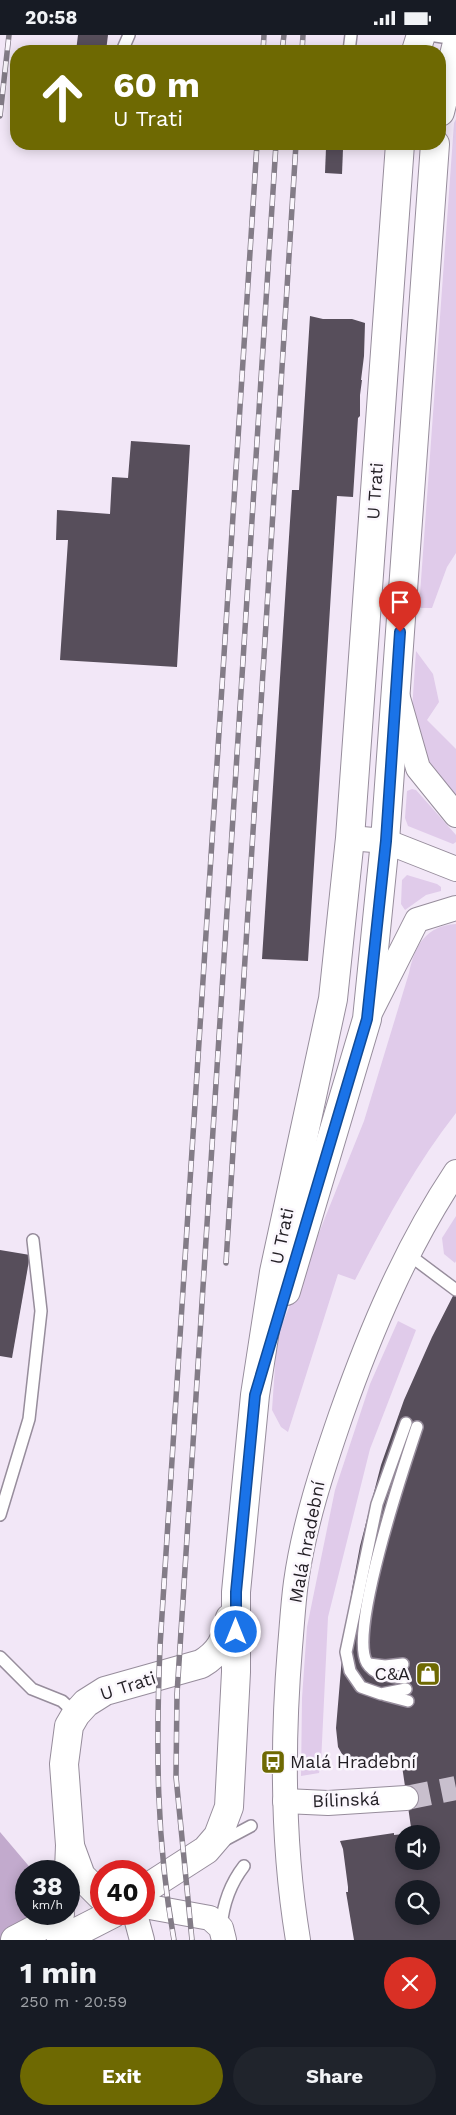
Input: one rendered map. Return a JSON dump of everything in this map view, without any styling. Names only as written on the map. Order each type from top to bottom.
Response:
[{"type":"street","points":[[448,76],[456,47]]},
{"type":"street","name":"U Trati","points":[[255,1395],[274,1272],[333,999],[350,838],[400,150]]},
{"type":"street","name":"U Trati","points":[[255,1395],[367,1019],[386,841],[435,150]]},
{"type":"street","name":"U Trati","points":[[396,692],[418,768],[456,815]]},
{"type":"street","points":[[350,838],[386,841],[456,869]]},
{"type":"street","name":"U Trati","points":[[367,1019],[418,920],[456,908]]},
{"type":"street","name":"Malá hradební","points":[[298,1940],[287,1841],[284,1759],[296,1582],[318,1481],[364,1350],[408,1254],[436,1203],[456,1172]]},
{"type":"street","points":[[155,1882],[206,1850],[218,1836],[229,1807],[236,1672],[236,1592],[255,1395]]},
{"type":"street","name":"U Trati","points":[[90,1885],[81,1876],[69,1858],[64,1764],[69,1726],[76,1714],[86,1703],[105,1691],[201,1664],[213,1657],[222,1647],[228,1631],[236,1592]]},
{"type":"street","name":"Bílinská","points":[[285,1801],[328,1803],[406,1798]]},
{"type":"street","points":[[155,1908],[210,1918],[222,1934]]},
{"type":"street","points":[[15,1940],[44,1925]]},
{"type":"street","points":[[72,1934],[90,1925]]},
{"type":"street","points":[[138,1925],[142,1940]]},
{"type":"lane","points":[[429,35],[456,39]]},
{"type":"lane","points":[[0,1515],[29,1419],[41,1311],[33,1240]]},
{"type":"lane","points":[[408,1254],[456,1290]]},
{"type":"lane","points":[[406,1423],[377,1504],[346,1653],[350,1671],[361,1687],[408,1701]]},
{"type":"lane","points":[[381,1694],[405,1683],[381,1675],[367,1664],[362,1647],[368,1601],[387,1521],[417,1427]]},
{"type":"lane","points":[[0,1657],[32,1689],[62,1701],[76,1714]]},
{"type":"lane","points":[[367,1664],[384,1666],[403,1664]]},
{"type":"lane","points":[[206,1850],[251,1826]]},
{"type":"lane","points":[[222,1934],[222,1909],[236,1876],[244,1866]]},
{"type":"shaded area","points":[[456,119],[456,553],[447,567],[432,608],[419,608],[454,123]]},
{"type":"shaded area","points":[[416,651],[433,674],[439,702],[427,720],[456,749],[456,796],[423,757],[412,710]]},
{"type":"shaded area","points":[[416,790],[456,835],[456,842],[453,844],[408,826],[405,818],[407,791]]},
{"type":"shaded area","points":[[407,875],[437,884],[441,887],[441,891],[426,895],[405,910],[401,904],[402,880]]},
{"type":"shaded area","points":[[456,924],[456,1113],[414,1173],[355,1280],[338,1274],[288,1432],[281,1427],[272,1410],[277,1337],[364,1121],[415,954],[430,933]]},
{"type":"shaded area","points":[[456,1216],[455,1263],[444,1254],[442,1238]]},
{"type":"shaded area","points":[[398,1321],[416,1330],[370,1449],[328,1617],[319,1773],[301,1776],[302,1698],[307,1627],[335,1490],[370,1384]]},
{"type":"shaded area","points":[[0,1832],[24,1860],[15,1860],[15,1925],[77,1925],[89,1940],[0,1940]]},
{"type":"building","points":[[78,35],[108,35],[107,45],[77,45]]},
{"type":"building","points":[[326,150],[343,150],[342,174],[325,173]]},
{"type":"building","points":[[310,316],[323,319],[352,319],[365,323],[353,497],[337,496],[308,961],[262,959],[292,490],[299,490]]},
{"type":"building","points":[[131,441],[190,445],[177,667],[60,660],[68,540],[56,540],[57,510],[110,514],[112,477],[128,478]]},
{"type":"building","points":[[0,1250],[30,1255],[12,1358],[0,1356]]},
{"type":"building","points":[[456,1290],[456,1940],[354,1940],[346,1892],[348,1892],[348,1887],[343,1849],[340,1841],[394,1833],[395,1870],[440,1870],[440,1825],[411,1825],[401,1759],[363,1765],[355,1763],[342,1754],[338,1747],[336,1728],[342,1657],[360,1546],[381,1465],[404,1400],[432,1337]]},
{"type":"tunnel","points":[[406,1798],[456,1788]]},
{"type":"railway","points":[[0,116],[9,35]]},
{"type":"railway","points":[[263,45],[264,35]]},
{"type":"railway","points":[[283,45],[284,35]]},
{"type":"railway","points":[[302,45],[303,35]]},
{"type":"railway","points":[[174,1940],[164,1866],[159,1793],[160,1646],[257,150]]},
{"type":"railway","points":[[192,1940],[176,1777],[177,1694],[276,150]]},
{"type":"railway","points":[[226,1263],[296,150]]},
{"type":"place","name":"C&A","points":[[428,1674]]},
{"type":"place","name":"Malá Hradební","points":[[273,1762]]},
{"type":"route","points":[[236,1632],[236,1592],[255,1395],[367,1019],[386,841],[400,632]]}]
